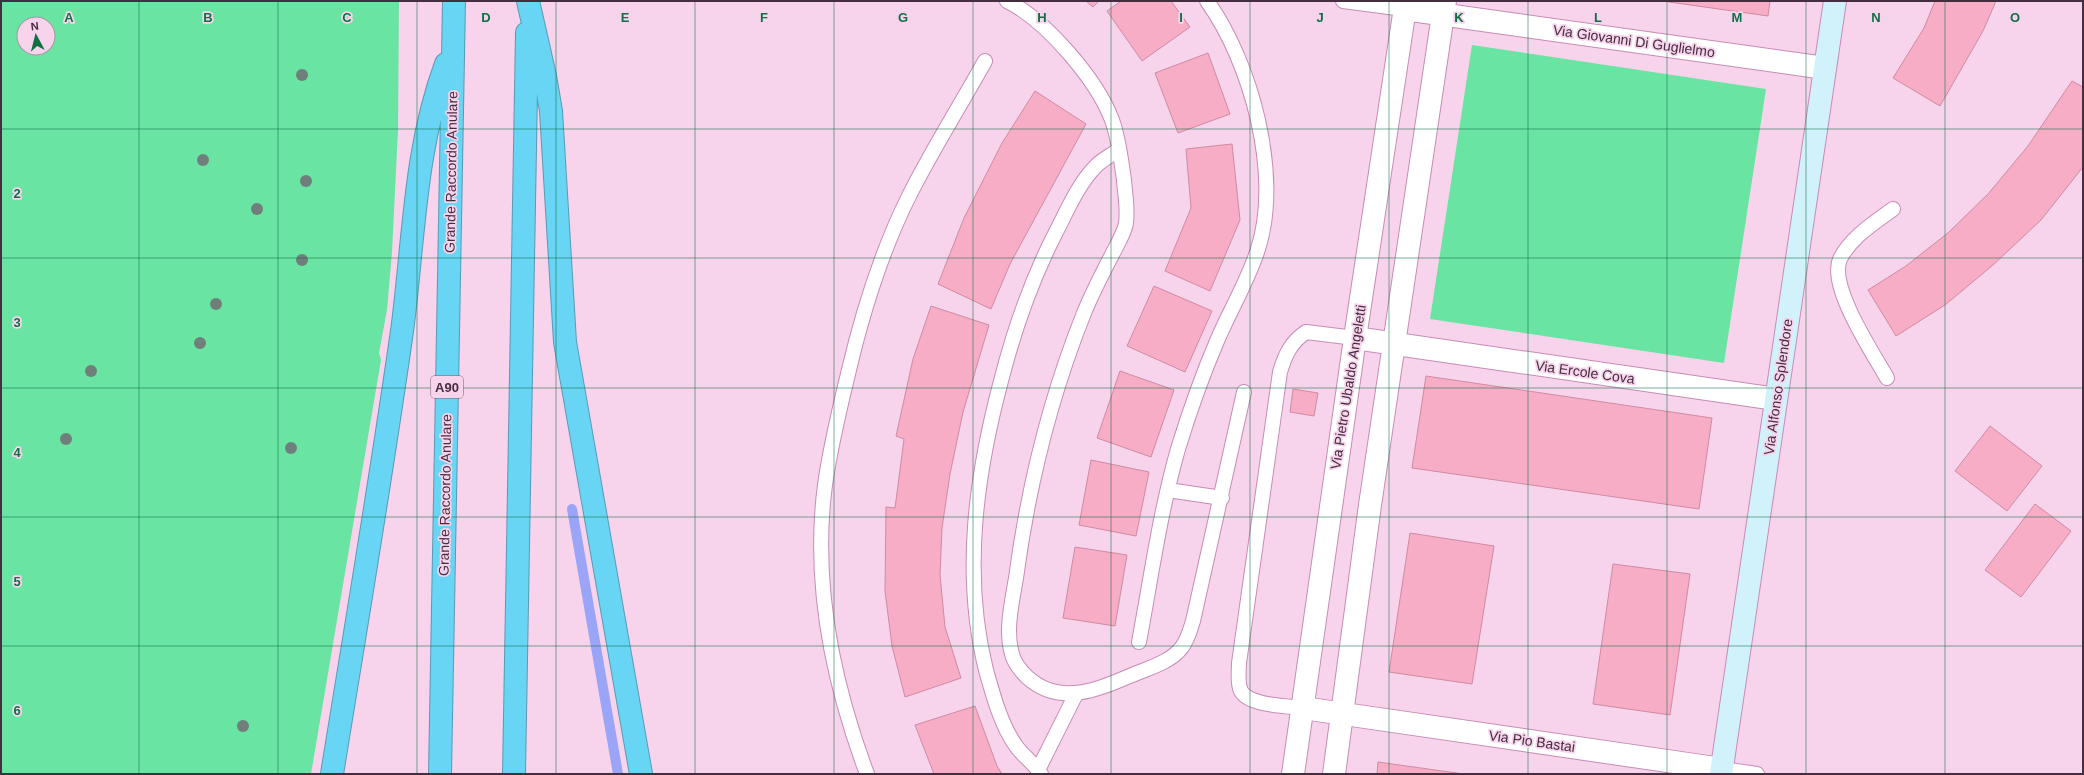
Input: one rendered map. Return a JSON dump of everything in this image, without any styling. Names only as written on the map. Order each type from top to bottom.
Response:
[{"type":"highway","name":"Grande Raccordo Anulare","points":[[440,774],[454,1]]},
{"type":"highway","points":[[514,774],[528,1]]},
{"type":"highway","points":[[528,1],[545,76],[550,110],[565,342],[641,774]]},
{"type":"highway","points":[[332,774],[370,545],[401,336],[419,170],[433,105],[453,46]]},
{"type":"street","name":"Via Alfonso Splendore","points":[[1721,771],[1835,1]]},
{"type":"street","name":"Via Giovanni Di Guglielmo","points":[[1405,5],[1444,7],[1825,68]]},
{"type":"street","name":"Via Pietro Ubaldo Angeletti","points":[[1293,774],[1355,338],[1405,5]]},
{"type":"street","points":[[1334,774],[1370,505],[1444,7]]},
{"type":"street","name":"Via Ercole Cova","points":[[1355,338],[1776,400]]},
{"type":"street","name":"Via Pio Bastai","points":[[1303,708],[1721,771]]},
{"type":"lane","points":[[1007,1],[1018,6],[1040,25],[1075,60],[1100,94],[1112,121],[1120,149],[1126,196],[1126,225],[1089,301],[1063,370],[1032,482],[1020,549],[1011,615],[1012,653],[1022,672],[1039,686],[1051,692],[1060,694],[1076,694],[1167,660],[1181,649],[1188,636],[1193,621],[1222,498],[1244,392]]},
{"type":"lane","points":[[1139,642],[1168,490],[1178,450],[1199,386],[1217,340],[1238,298],[1258,249],[1263,228],[1266,196],[1259,120],[1232,44],[1206,1]]},
{"type":"lane","points":[[1343,1],[1405,5]]},
{"type":"lane","points":[[867,774],[844,703],[828,634],[822,563],[822,522],[826,479],[860,324],[884,256],[909,197],[985,61]]},
{"type":"lane","points":[[1076,694],[1040,772],[1016,746],[1007,731],[986,670],[974,598],[973,567],[980,470],[988,428],[1015,332],[1040,263],[1077,189],[1096,166],[1120,149]]},
{"type":"lane","points":[[1888,378],[1845,301],[1838,272],[1840,260],[1847,248],[1860,234],[1893,209]]},
{"type":"lane","points":[[1303,708],[1260,702],[1247,698],[1242,692],[1239,684],[1240,656],[1280,372],[1284,359],[1295,342],[1306,332],[1355,338]]},
{"type":"lane","points":[[1168,490],[1222,498]]},
{"type":"lane","points":[[1721,771],[1757,774]]},
{"type":"green space","points":[[1,1],[399,1],[398,130],[392,252],[387,310],[379,353],[381,360],[311,774],[1,774]]},
{"type":"green space","points":[[1472,45],[1766,89],[1724,363],[1430,319]]},
{"type":"building","points":[[1086,1],[1099,1],[1093,7]]},
{"type":"building","points":[[1121,1],[1171,1],[1190,27],[1142,61],[1107,11]]},
{"type":"building","points":[[1662,1],[1770,1],[1768,16]]},
{"type":"building","points":[[1935,1],[1996,1],[1983,31],[1940,106],[1893,78],[1924,28]]},
{"type":"building","points":[[1208,53],[1230,114],[1178,133],[1155,73]]},
{"type":"building","points":[[2072,81],[2083,87],[2083,167],[2041,220],[1993,265],[1945,305],[1896,336],[1868,290],[1906,266],[1949,232],[1988,194],[2028,146]]},
{"type":"building","points":[[1035,91],[1086,124],[1010,264],[991,309],[938,284],[964,218],[1002,143]]},
{"type":"building","points":[[1232,144],[1240,220],[1210,291],[1165,271],[1191,208],[1186,149]]},
{"type":"building","points":[[1154,286],[1212,311],[1185,372],[1127,346]]},
{"type":"building","points":[[931,306],[989,325],[963,412],[950,474],[942,528],[940,575],[945,627],[961,678],[905,697],[892,646],[885,591],[886,507],[895,508],[904,439],[896,436],[913,359]]},
{"type":"building","points":[[1120,371],[1174,390],[1151,457],[1097,438]]},
{"type":"building","points":[[1426,376],[1712,418],[1699,509],[1412,468]]},
{"type":"building","points":[[1293,389],[1318,393],[1314,416],[1290,412]]},
{"type":"building","points":[[1990,426],[2042,466],[2007,511],[1955,471]]},
{"type":"building","points":[[1091,460],[1149,472],[1136,536],[1079,525]]},
{"type":"building","points":[[2035,504],[2071,531],[2021,597],[1985,570]]},
{"type":"building","points":[[1410,533],[1494,546],[1472,684],[1389,672]]},
{"type":"building","points":[[1075,547],[1127,555],[1115,626],[1063,618]]},
{"type":"building","points":[[1613,564],[1690,574],[1670,715],[1593,704]]},
{"type":"building","points":[[975,706],[997,766],[1002,774],[934,774],[915,725]]},
{"type":"building","points":[[1378,762],[1464,774],[1377,774]]},
{"type":"waterway","points":[[572,509],[618,774]]}]
